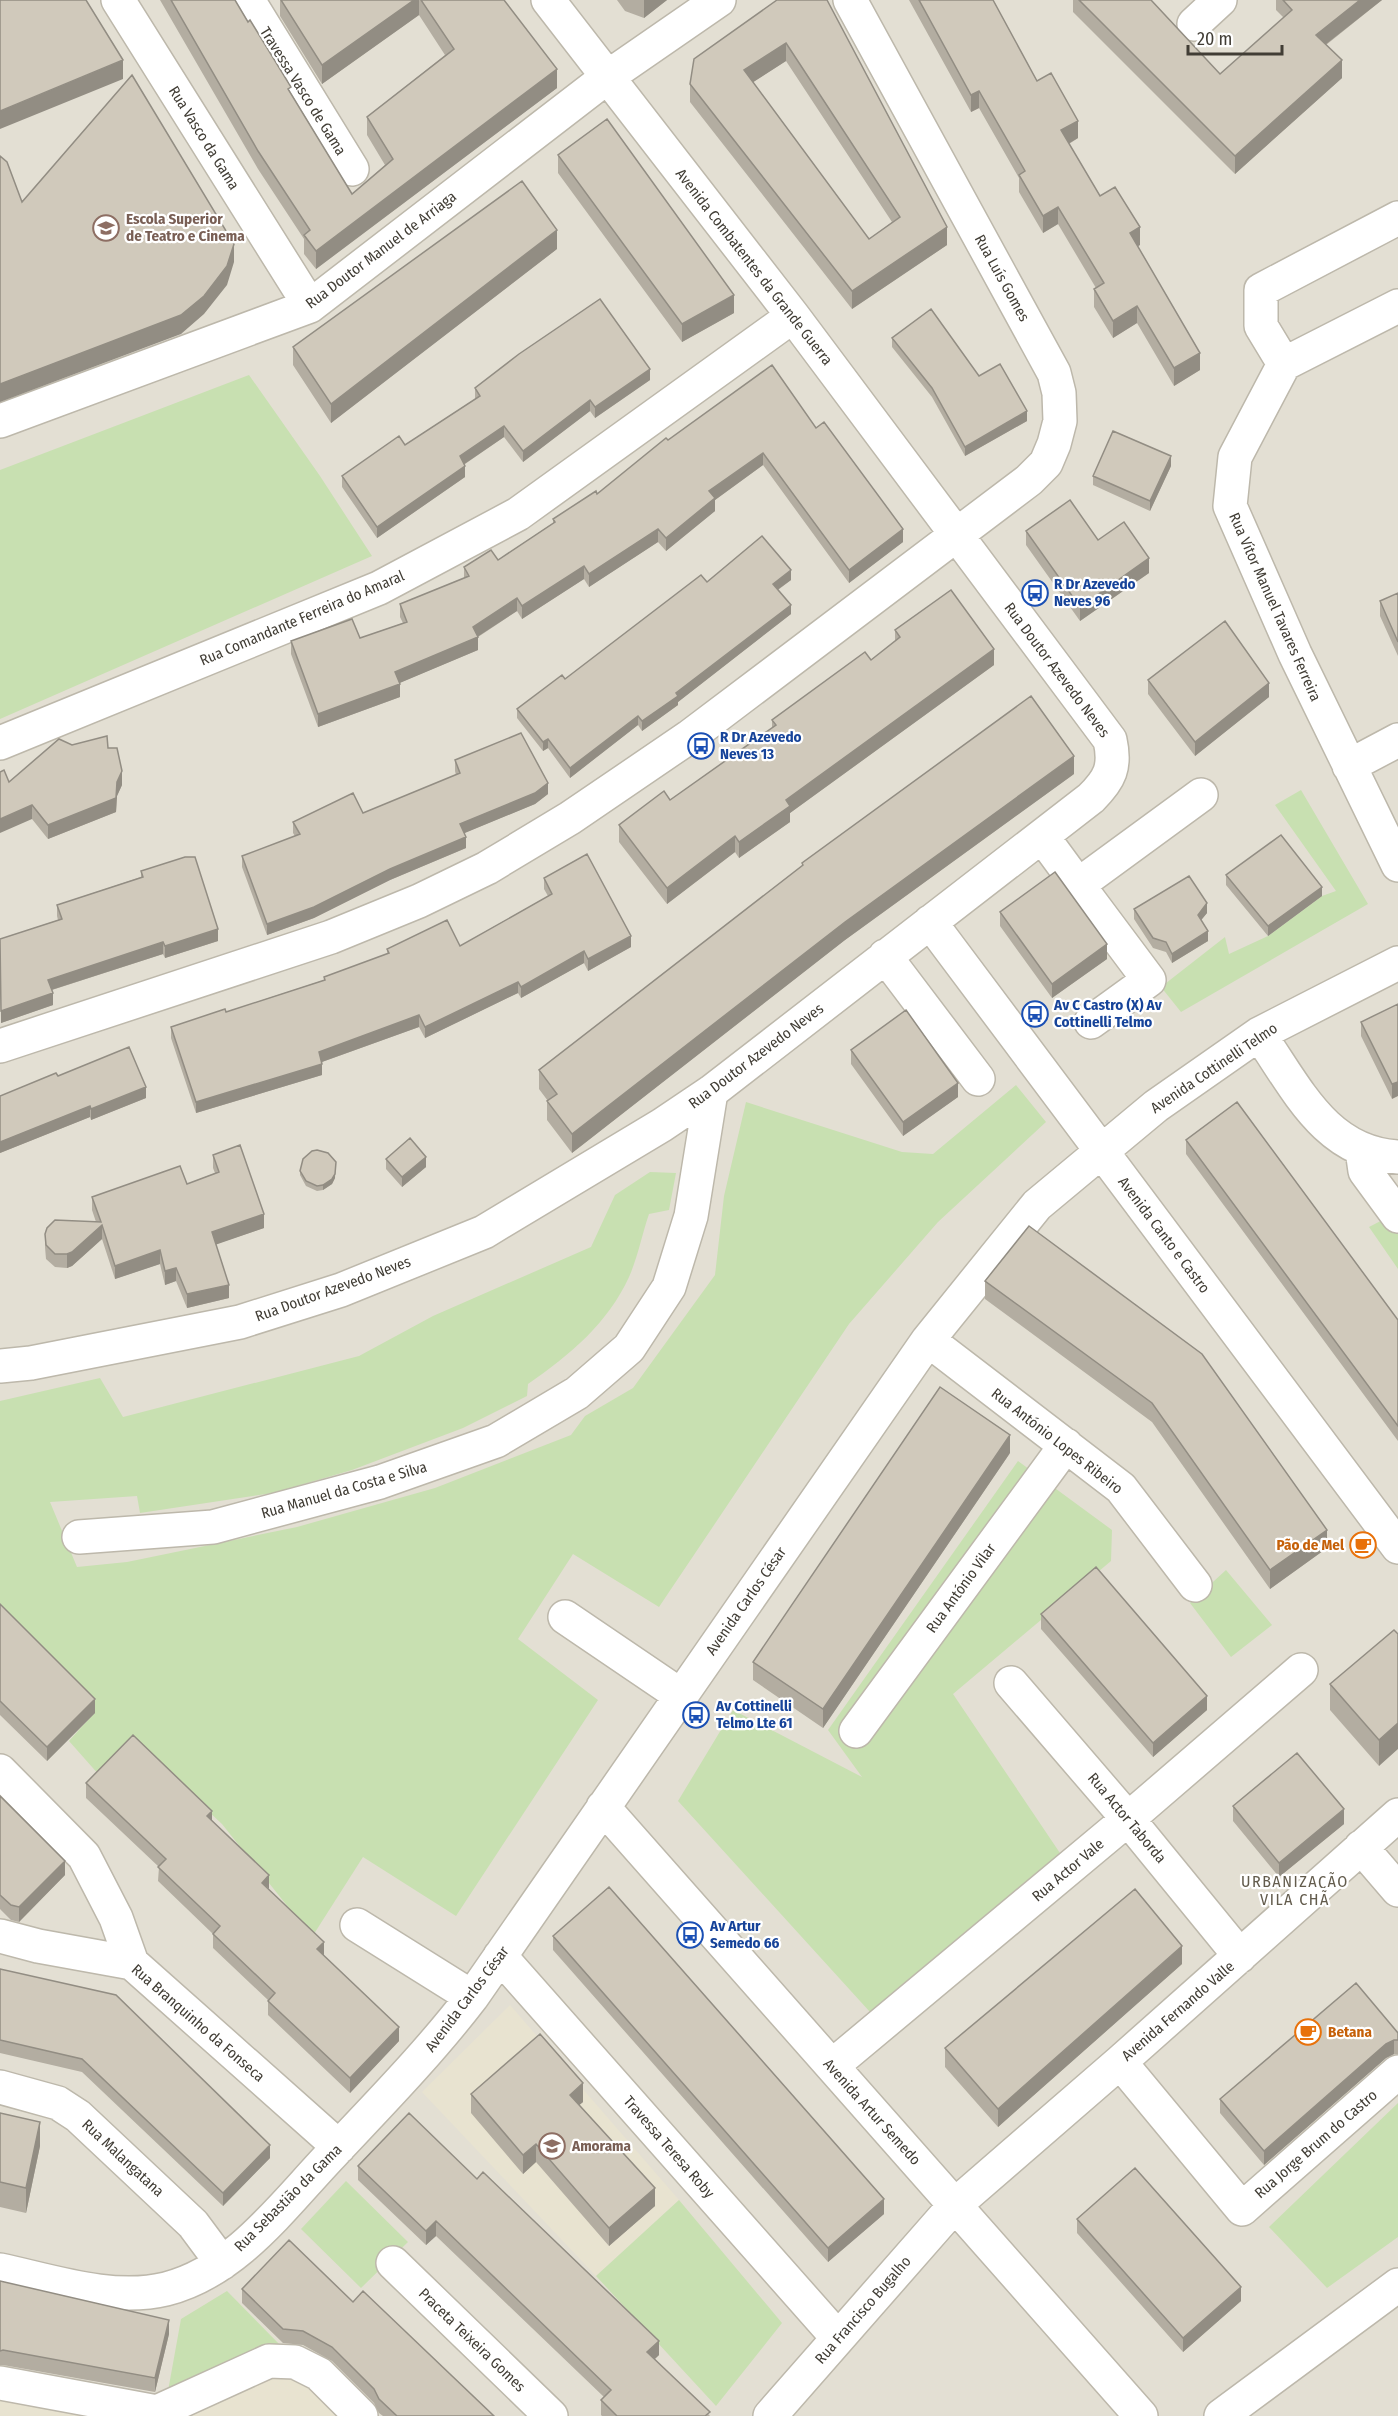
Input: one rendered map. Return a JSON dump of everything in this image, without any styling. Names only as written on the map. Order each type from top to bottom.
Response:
[{"type":"street","name":"Rua Vasco da Gama","points":[[118,0],[310,306]]},
{"type":"street","name":"Avenida Combatentes da Grande Guerra","points":[[548,0],[606,78],[793,316],[957,537]]},
{"type":"street","name":"Rua Doutor Manuel de Arriaga","points":[[0,421],[310,306],[606,78],[719,0]]},
{"type":"street","name":"Rua Luís Gomes","points":[[850,0],[1054,373],[1059,393],[1060,421],[1046,463],[1029,480],[957,537]]},
{"type":"street","points":[[1194,24],[1220,0]]},
{"type":"street","name":"Travessa Vasco de Gama","points":[[259,4],[352,169]]},
{"type":"street","points":[[1398,218],[1261,290],[1261,326],[1284,364],[1398,306]]},
{"type":"street","name":"Rua Comandante Ferreira do Amaral","points":[[0,743],[379,588],[518,514],[793,316]]},
{"type":"street","name":"Rua Vítor Manuel Tavares Ferreira","points":[[1284,364],[1236,457],[1230,506],[1295,654],[1398,865]]},
{"type":"street","name":"Rua Doutor Azevedo Neves","points":[[0,1366],[31,1363],[240,1322],[341,1290],[484,1233],[662,1125],[711,1092],[1090,798],[1104,785],[1111,771],[1114,756],[1110,740],[957,537]]},
{"type":"street","points":[[0,1046],[331,937],[419,901],[487,868],[570,818],[689,737],[957,537]]},
{"type":"street","points":[[1349,766],[1398,740]]},
{"type":"street","points":[[1078,885],[1201,795]]},
{"type":"street","points":[[1042,836],[1149,980],[1091,1022]]},
{"type":"street","name":"Avenida Canto e Castro","points":[[930,922],[1398,1547]]},
{"type":"street","points":[[885,956],[978,1079]]},
{"type":"street","name":"Avenida Cottinelli Telmo","points":[[1100,1150],[1179,1089],[1259,1034],[1398,963]]},
{"type":"street","points":[[1259,1034],[1322,1124],[1350,1145],[1379,1156],[1398,1157]]},
{"type":"street","name":"Rua Manuel da Costa e Silva","points":[[79,1537],[213,1527],[380,1482],[496,1441],[577,1393],[629,1348],[669,1287],[691,1216],[711,1092]]},
{"type":"street","name":"Avenida Carlos César","points":[[413,2070],[472,1997],[928,1340],[1036,1205],[1100,1150]]},
{"type":"street","points":[[1362,1150],[1365,1171],[1398,1216]]},
{"type":"street","name":"Rua António Lopes Ribeiro","points":[[928,1340],[1121,1488],[1195,1584]]},
{"type":"street","name":"Rua António Vilar","points":[[856,1731],[1066,1445]]},
{"type":"street","points":[[565,1617],[680,1695]]},
{"type":"street","name":"Rua Actor Vale","points":[[832,2066],[1128,1819],[1301,1670]]},
{"type":"street","name":"Rua Actor Taborda","points":[[1011,1683],[1128,1819],[1240,1956]]},
{"type":"street","points":[[0,1771],[84,1856],[116,1918],[132,1963]]},
{"type":"street","name":"Avenida Artur Semedo","points":[[603,1807],[1142,2416]]},
{"type":"street","name":"Avenida Fernando Valle","points":[[955,2205],[1398,1815]]},
{"type":"street","points":[[1361,1847],[1398,1890]]},
{"type":"street","points":[[357,1925],[472,1997]]},
{"type":"street","name":"Rua Branquinho da Fonseca","points":[[0,1936],[38,1946],[132,1963],[339,2147]]},
{"type":"street","name":"Travessa Teresa Roby","points":[[500,1956],[838,2338]]},
{"type":"street","name":"Rua Jorge Brum do Castro","points":[[1120,2062],[1242,2209],[1398,2072]]},
{"type":"street","name":"Rua Sebastião da Gama","points":[[0,2270],[93,2290],[130,2293],[165,2289],[196,2277],[222,2263],[258,2232],[413,2070]]},
{"type":"street","name":"Rua Malangatana","points":[[0,2087],[58,2103],[78,2116],[193,2224],[222,2263]]},
{"type":"street","name":"Rua Francisco Bugalho","points":[[770,2416],[955,2205]]},
{"type":"street","name":"Praceta Teixeira Gomes","points":[[393,2263],[551,2416]]},
{"type":"street","points":[[1221,2416],[1398,2285]]},
{"type":"street","points":[[0,2383],[157,2412],[269,2361],[295,2362],[319,2374],[361,2416]]},
{"type":"shaded area","points":[[0,0],[1398,0],[1398,2416],[0,2416]]},
{"type":"shaded area","name":"Amorama","points":[[510,2005],[679,2200],[596,2276],[422,2092]]},
{"type":"shaded area","points":[[295,2362],[352,2416],[0,2416],[0,2383],[157,2412]]},
{"type":"green space","points":[[249,375],[320,476],[372,556],[0,719],[0,470]]},
{"type":"green space","points":[[1301,790],[1368,904],[1181,1012],[1161,987],[1225,937],[1229,954],[1268,936],[1322,896],[1336,891],[1275,805]]},
{"type":"green space","points":[[1016,1085],[1046,1122],[938,1222],[849,1324],[659,1607],[573,1554],[518,1639],[598,1700],[456,1916],[363,1857],[312,1937],[222,1824],[136,1744],[100,1776],[69,1741],[94,1713],[0,1618],[0,1401],[100,1378],[123,1417],[359,1356],[433,1316],[591,1247],[615,1195],[650,1172],[676,1173],[669,1210],[649,1214],[629,1277],[610,1309],[573,1350],[528,1384],[527,1396],[463,1428],[352,1470],[273,1493],[140,1513],[137,1496],[50,1502],[77,1567],[127,1562],[297,1527],[435,1488],[571,1435],[585,1416],[633,1388],[715,1275],[724,1196],[746,1102],[902,1152],[933,1154]]},
{"type":"green space","points":[[1398,1212],[1398,1269],[1369,1227]]},
{"type":"green space","points":[[1018,1461],[1112,1530],[1111,1561],[953,1694],[1064,1859],[870,2012],[678,1801],[733,1710],[862,1777],[828,1730]]},
{"type":"green space","points":[[1226,1570],[1272,1625],[1231,1657],[1190,1603]]},
{"type":"green space","points":[[1398,2103],[1398,2237],[1327,2288],[1269,2227]]},
{"type":"green space","points":[[346,2181],[408,2242],[361,2288],[301,2229]]},
{"type":"green space","points":[[679,2200],[782,2323],[716,2406],[596,2276]]},
{"type":"green space","points":[[227,2291],[281,2346],[168,2391],[181,2319]]},
{"type":"building","points":[[0,0],[86,0],[123,60],[0,111]]},
{"type":"building","points":[[171,0],[235,0],[291,87],[288,89],[352,194],[393,159],[367,117],[454,49],[421,0],[504,0],[557,69],[316,251],[304,235],[310,230],[258,151]]},
{"type":"building","points":[[281,0],[414,0],[322,65]]},
{"type":"building","points":[[777,0],[827,0],[947,227],[852,291],[690,84],[694,59]],"holes":[[[786,43],[900,217],[869,239],[744,70]]]},
{"type":"building","points":[[919,0],[993,0],[1037,81],[1051,73],[1078,121],[1061,130],[1100,196],[1115,187],[1140,227],[1130,233],[1200,353],[1174,368],[1137,306],[1113,321],[1094,289],[1104,283],[1058,207],[1043,216],[1019,175],[1025,171],[979,91],[971,95]]},
{"type":"building","points":[[1079,0],[1151,0],[1220,74],[1292,10],[1283,0],[1360,0],[1316,35],[1342,60],[1235,156]]},
{"type":"building","name":"Escola Superior de Teatro e Cinema","points":[[132,75],[234,244],[227,266],[204,296],[181,315],[0,384],[0,156],[7,162],[22,202]]},
{"type":"building","points":[[607,119],[734,295],[682,324],[558,155]]},
{"type":"building","points":[[522,181],[557,230],[331,404],[293,347]]},
{"type":"building","points":[[600,299],[650,369],[595,407],[590,400],[523,451],[504,426],[460,456],[465,466],[377,527],[342,476],[399,436],[405,445],[480,396],[475,388],[519,354]]},
{"type":"building","points":[[931,309],[979,376],[1000,364],[1027,411],[965,447],[932,388],[892,338]]},
{"type":"building","points":[[772,365],[816,428],[824,422],[903,529],[849,570],[763,453],[709,491],[715,498],[666,538],[658,529],[589,574],[584,566],[522,606],[517,598],[473,627],[478,637],[395,672],[400,684],[318,714],[291,641],[352,619],[360,638],[407,622],[400,604],[469,576],[464,567],[491,550],[498,560],[555,522],[553,519],[596,491],[597,494],[666,438],[668,440]]},
{"type":"building","points":[[1113,431],[1171,456],[1150,501],[1093,476]]},
{"type":"building","points":[[1070,500],[1098,540],[1124,522],[1149,558],[1080,607],[1026,531]]},
{"type":"building","points":[[762,536],[791,570],[773,584],[791,605],[676,693],[678,696],[642,721],[638,716],[570,768],[548,739],[543,742],[517,709],[562,675],[565,679],[701,575],[707,582]]},
{"type":"building","points":[[951,590],[994,649],[786,800],[790,806],[739,842],[735,836],[667,888],[619,825],[664,791],[670,800],[776,725],[772,720],[865,652],[871,660],[900,637],[895,630]]},
{"type":"building","points":[[1398,593],[1398,642],[1380,601]]},
{"type":"building","points":[[1225,621],[1269,683],[1195,742],[1148,680]]},
{"type":"building","points":[[1031,696],[1074,756],[845,922],[572,1134],[547,1101],[557,1094],[539,1070],[803,865],[802,863]]},
{"type":"building","points":[[521,733],[548,783],[535,793],[460,824],[466,837],[390,869],[314,907],[267,924],[242,856],[300,834],[293,822],[353,793],[363,813],[460,773],[455,760]]},
{"type":"building","points":[[107,736],[108,748],[117,748],[122,771],[117,782],[116,798],[48,825],[32,805],[0,819],[0,772],[4,770],[9,782],[59,739],[72,745]]},
{"type":"building","points":[[1281,835],[1322,887],[1268,926],[1226,875]]},
{"type":"building","points":[[587,854],[631,936],[588,959],[584,951],[521,987],[518,982],[425,1027],[419,1015],[319,1052],[322,1064],[196,1102],[171,1027],[325,980],[324,977],[389,953],[387,949],[447,920],[460,946],[552,894],[544,878]]},
{"type":"building","points":[[185,857],[195,857],[218,929],[165,946],[163,942],[48,980],[53,993],[1,1011],[0,939],[62,919],[57,905],[143,877],[141,871]]},
{"type":"building","points":[[1055,872],[1107,944],[1052,984],[1000,912]]},
{"type":"building","points":[[1189,876],[1207,903],[1198,915],[1208,931],[1172,954],[1166,942],[1153,938],[1134,909]]},
{"type":"building","points":[[1398,1004],[1398,1082],[1392,1084],[1361,1022]]},
{"type":"building","points":[[906,1010],[958,1083],[903,1122],[851,1050]]},
{"type":"building","points":[[129,1047],[146,1087],[91,1109],[90,1106],[0,1142],[0,1096],[56,1073],[58,1076]]},
{"type":"building","points":[[1237,1102],[1398,1320],[1398,1426],[1186,1140]]},
{"type":"building","points":[[410,1138],[426,1157],[402,1177],[386,1159]]},
{"type":"building","points":[[240,1145],[264,1214],[212,1232],[229,1285],[187,1294],[176,1268],[165,1271],[160,1250],[115,1266],[102,1225],[67,1254],[55,1254],[46,1245],[47,1228],[55,1220],[101,1222],[92,1197],[180,1166],[187,1184],[219,1172],[213,1155]]},
{"type":"building","points":[[312,1151],[328,1153],[336,1162],[332,1179],[317,1186],[306,1181],[300,1171],[303,1159]]},
{"type":"building","points":[[1029,1226],[1202,1354],[1327,1530],[1270,1570],[1152,1403],[985,1281]]},
{"type":"building","points":[[940,1387],[1010,1435],[823,1709],[753,1662]]},
{"type":"building","points":[[1096,1567],[1207,1696],[1153,1743],[1041,1614]]},
{"type":"building","points":[[0,1604],[95,1699],[47,1747],[0,1701]]},
{"type":"building","points":[[1394,1630],[1398,1634],[1398,1723],[1379,1740],[1330,1684]]},
{"type":"building","points":[[133,1735],[212,1811],[207,1816],[269,1875],[262,1883],[324,1942],[317,1949],[399,2027],[350,2078],[268,2001],[275,1993],[213,1934],[220,1926],[158,1867],[166,1859],[86,1783]]},
{"type":"building","points":[[1297,1753],[1344,1809],[1279,1863],[1233,1806]]},
{"type":"building","points":[[0,1796],[65,1861],[19,1907],[11,1905],[0,1895]]},
{"type":"building","points":[[609,1887],[884,2199],[828,2248],[553,1936]]},
{"type":"building","points":[[1135,1889],[1182,1946],[998,2109],[945,2048]]},
{"type":"building","points":[[0,1969],[116,1995],[270,2145],[223,2193],[82,2059],[0,2040]]},
{"type":"building","points":[[1356,1983],[1398,2033],[1398,2040],[1386,2044],[1264,2151],[1220,2099]]},
{"type":"building","points":[[540,2034],[583,2083],[570,2095],[655,2188],[609,2228],[536,2144],[523,2155],[471,2094]]},
{"type":"building","points":[[0,2113],[40,2122],[26,2188],[0,2182]]},
{"type":"building","points":[[409,2113],[477,2179],[483,2172],[659,2341],[647,2352],[710,2412],[705,2416],[617,2416],[601,2400],[611,2390],[436,2221],[426,2231],[358,2166]]},
{"type":"building","points":[[1135,2168],[1241,2287],[1183,2338],[1077,2219]]},
{"type":"building","points":[[289,2240],[353,2302],[363,2291],[494,2416],[397,2416],[332,2347],[303,2331],[283,2329],[242,2289]]},
{"type":"building","points":[[0,2281],[169,2320],[155,2378],[0,2351]]},
{"type":"place","name":"Escola Superior de Teatro e Cinema","points":[[106,228]]},
{"type":"place","name":"R Dr Azevedo Neves 96","points":[[1035,593]]},
{"type":"place","name":"R Dr Azevedo Neves 13","points":[[701,746]]},
{"type":"place","name":"Av C Castro (X) Av Cottinelli Telmo","points":[[1035,1014]]},
{"type":"place","name":"Pão de Mel","points":[[1363,1545]]},
{"type":"place","name":"Av Cottinelli Telmo Lte 61","points":[[696,1715]]},
{"type":"place","name":"Av Artur Semedo 66","points":[[690,1935]]},
{"type":"place","name":"Betana","points":[[1308,2032]]},
{"type":"place","name":"Amorama","points":[[552,2146]]},
{"type":"district","name":"URBANIZAÇÃO VILA CHÃ","points":[[1295,1890]]}]
